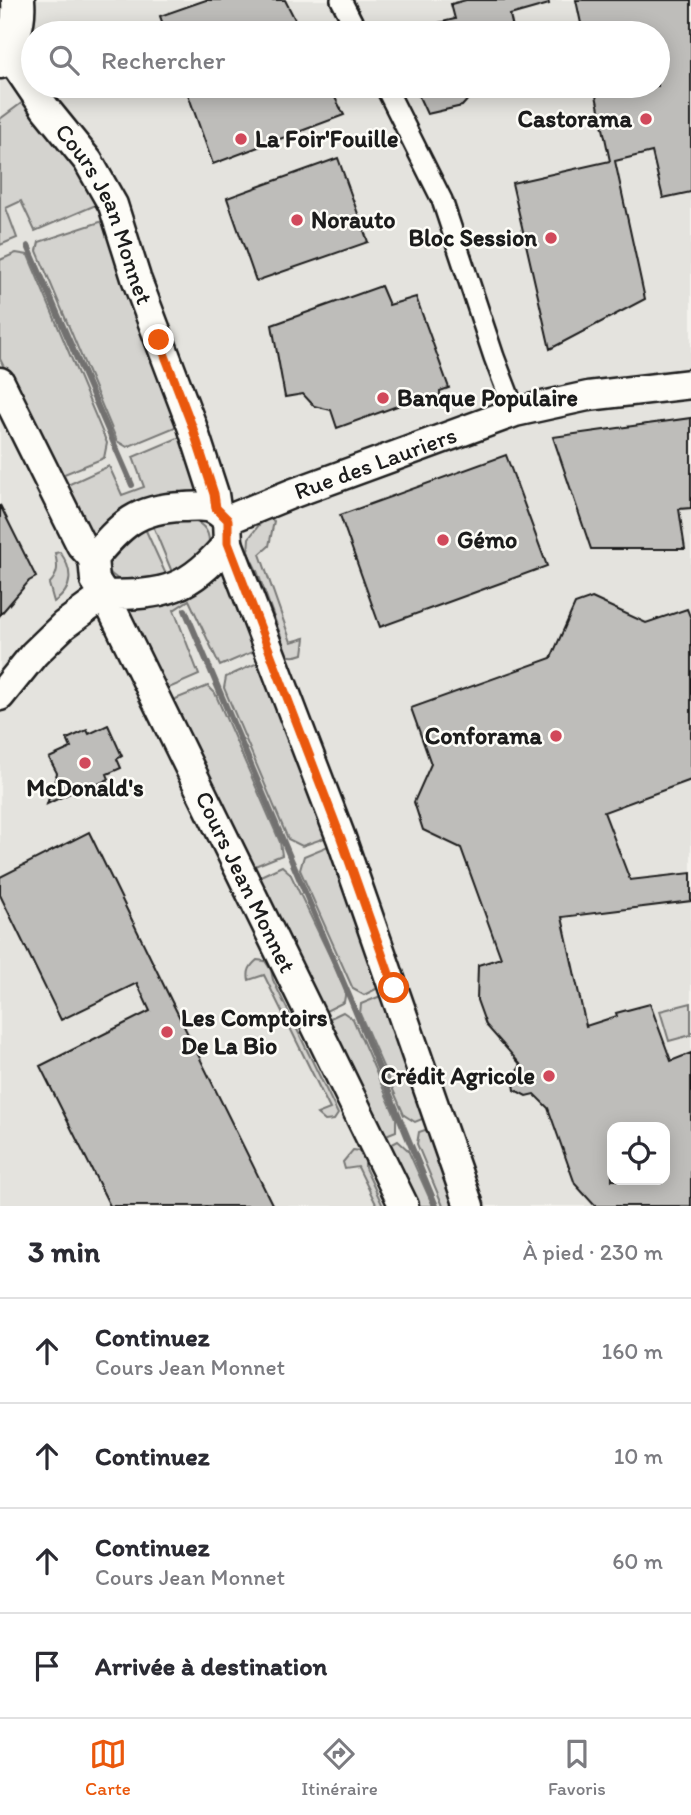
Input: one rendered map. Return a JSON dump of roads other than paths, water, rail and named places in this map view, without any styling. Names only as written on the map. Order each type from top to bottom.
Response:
[{"type":"main road","points":[[4,57],[18,11],[43,0]]},
{"type":"main road","name":"Cours Jean Monnet","points":[[4,57],[21,78]]},
{"type":"main road","name":"Cours Jean Monnet","points":[[37,98],[88,161],[113,205],[136,278],[341,838],[469,1206]]},
{"type":"main road","points":[[0,382],[81,545],[93,558],[122,527],[144,513],[165,508],[197,506],[224,524],[194,577],[161,592],[105,595],[64,625],[34,654],[0,696]]},
{"type":"main road","name":"Rue des Lauriers","points":[[224,524],[291,494],[515,412],[588,396],[691,384]]},
{"type":"main road","name":"Cours Jean Monnet","points":[[93,558],[95,580],[105,595],[404,1206]]},
{"type":"street","points":[[341,0],[352,21]]},
{"type":"street","points":[[391,98],[442,200],[515,412]]},
{"type":"waterway","points":[[28,246],[132,485]]},
{"type":"waterway","points":[[185,610],[436,1206]]},
{"type":"place","name":"Castorama","points":[[646,119]]},
{"type":"place","name":"La Foir'Fouille","points":[[241,139]]},
{"type":"place","name":"Norauto","points":[[297,220]]},
{"type":"place","name":"Bloc Session","points":[[551,238]]},
{"type":"place","name":"Banque Populaire","points":[[383,398]]},
{"type":"place","name":"Gémo","points":[[443,540]]},
{"type":"place","name":"Conforama","points":[[556,736]]},
{"type":"place","name":"McDonald's","points":[[85,763]]},
{"type":"place","name":"Les Comptoirs De La Bio","points":[[167,1032]]},
{"type":"place","name":"Crédit Agricole","points":[[549,1076]]}]
